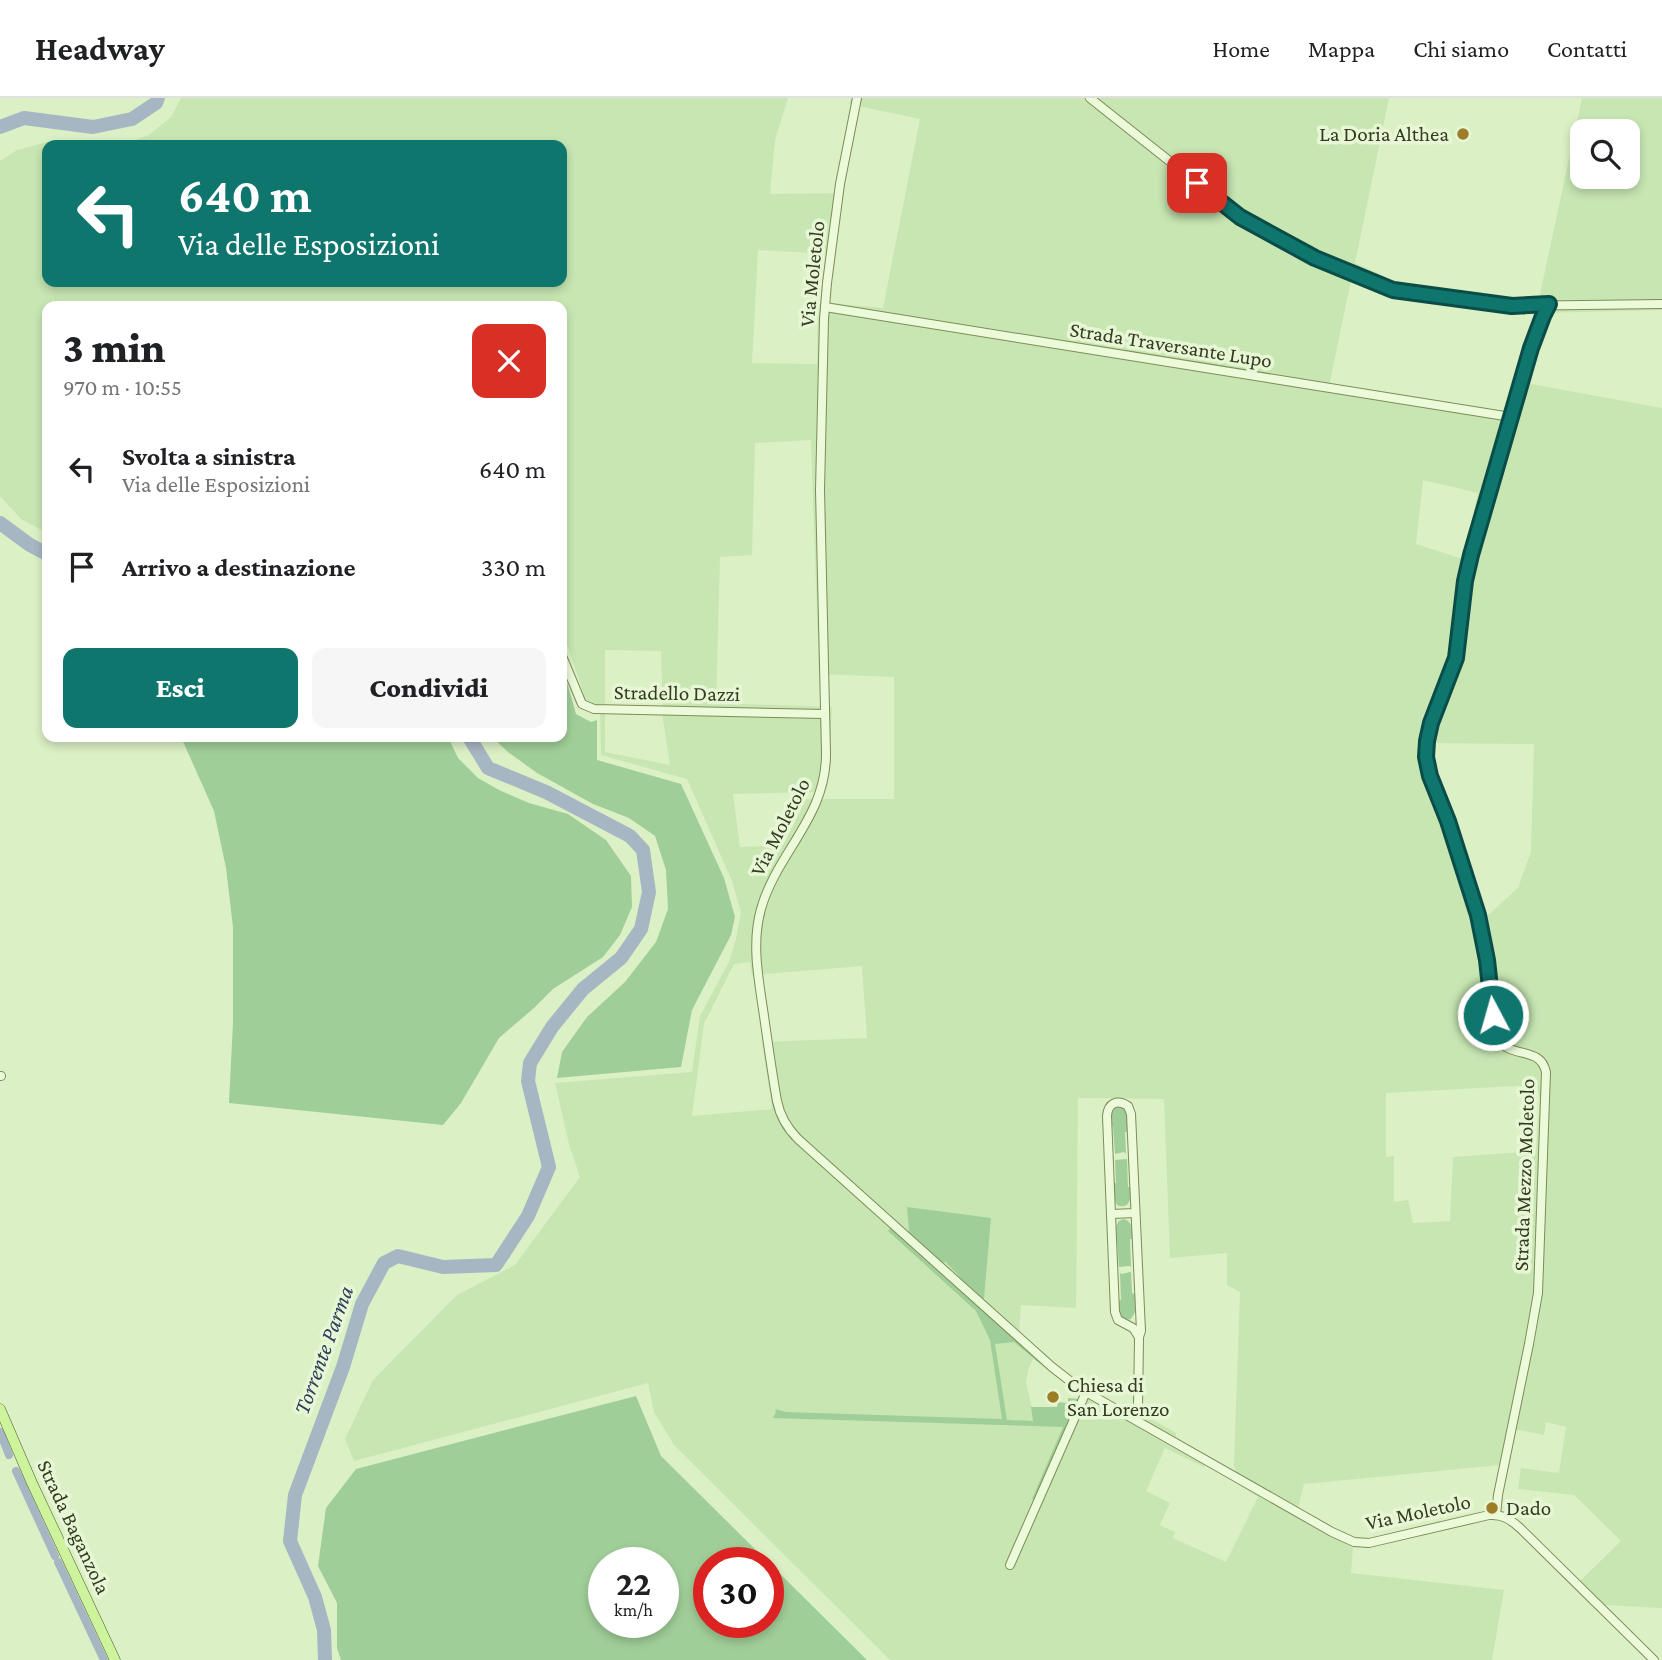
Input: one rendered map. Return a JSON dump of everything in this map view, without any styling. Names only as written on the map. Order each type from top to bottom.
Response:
[{"type":"main road","name":"Strada Baganzola","points":[[0,1409],[36,1493],[115,1660]]},
{"type":"street","name":"Via Moletolo","points":[[858,98],[840,184],[825,307],[820,481],[826,764],[821,792],[767,892],[757,925],[758,972],[781,1115],[798,1139],[1052,1367],[1086,1392],[1354,1542],[1373,1542],[1496,1514],[1507,1518],[1654,1660]]},
{"type":"street","points":[[1090,98],[1240,217],[1315,258],[1393,290],[1512,306],[1662,304]]},
{"type":"street","name":"Strada Mezzo Moletolo","points":[[1496,1514],[1538,1293],[1546,1072],[1543,1062],[1538,1058],[1508,1049],[1498,1038],[1478,915],[1448,821],[1430,776],[1426,752],[1431,723],[1456,658],[1467,569],[1535,338],[1549,304]]},
{"type":"street","name":"Strada Traversante Lupo","points":[[825,307],[1511,417]]},
{"type":"street","name":"Stradello Dazzi","points":[[567,668],[582,704],[594,709],[825,714]]},
{"type":"street","points":[[1135,1419],[1138,1409],[1141,1331],[1131,1112],[1128,1106],[1118,1102],[1110,1106],[1107,1115],[1115,1314],[1120,1322],[1133,1328],[1139,1337]]},
{"type":"street","points":[[1111,1214],[1135,1213]]},
{"type":"street","points":[[1126,1324],[1130,1325],[1136,1321],[1139,1311]]},
{"type":"street","points":[[1010,1564],[1086,1392]]},
{"type":"green space","points":[[181,98],[788,98],[775,140],[770,194],[843,193],[834,254],[758,250],[752,363],[817,364],[818,302],[883,308],[920,119],[849,104],[851,98],[1389,98],[1355,263],[1392,280],[1510,298],[1539,299],[1570,154],[1570,189],[1640,189],[1640,119],[1578,119],[1582,98],[1662,98],[1662,310],[1541,313],[1511,311],[1393,296],[1351,280],[1329,386],[1506,414],[1515,381],[1662,408],[1662,1608],[1605,1605],[1580,1581],[1621,1541],[1574,1495],[1518,1489],[1521,1468],[1559,1473],[1566,1427],[1546,1422],[1544,1435],[1508,1428],[1501,1465],[1304,1484],[1296,1517],[1353,1548],[1351,1573],[1504,1590],[1492,1660],[890,1660],[784,1554],[784,1547],[776,1547],[674,1445],[654,1412],[648,1383],[354,1461],[345,1439],[373,1380],[457,1295],[515,1265],[580,1177],[569,1144],[555,1083],[692,1072],[700,1016],[729,962],[741,913],[732,881],[687,779],[601,755],[600,706],[587,704],[567,645],[567,301],[42,301],[42,530],[21,519],[0,496],[0,161],[17,150],[42,143],[42,287],[567,287],[567,140],[136,140],[149,135],[171,117]],"holes":[[[811,440],[819,674],[894,677],[894,799],[806,799],[783,845],[740,847],[733,794],[821,792],[828,779],[832,707],[716,703],[720,557],[752,555],[755,443]],[[1423,480],[1478,493],[1463,559],[1416,544]],[[605,650],[661,651],[663,720],[670,765],[605,752]],[[1431,743],[1534,744],[1531,852],[1518,888],[1487,916],[1438,791]],[[750,962],[752,975],[862,966],[867,1038],[762,1042],[772,1109],[692,1116],[704,1024],[734,964]],[[1537,1085],[1540,1099],[1536,1151],[1453,1157],[1450,1221],[1413,1223],[1408,1200],[1394,1202],[1394,1156],[1386,1157],[1386,1093]],[[1078,1098],[1164,1099],[1170,1258],[1227,1253],[1227,1285],[1240,1292],[1234,1465],[1236,1473],[1176,1441],[1176,1433],[1148,1417],[1130,1410],[1126,1412],[1077,1383],[1019,1333],[1021,1305],[1076,1308]],[[1033,1359],[1079,1394],[1079,1399],[1034,1417],[1026,1382]],[[1165,1448],[1204,1467],[1206,1464],[1258,1497],[1226,1562],[1173,1538],[1175,1532],[1160,1525],[1170,1503],[1146,1491]]]},
{"type":"green space","points":[[567,682],[576,714],[591,722],[597,720],[597,760],[681,784],[724,878],[735,917],[731,935],[692,1010],[681,1067],[557,1078],[562,1052],[587,1017],[625,982],[656,942],[668,909],[666,870],[655,836],[629,818],[593,804],[537,773],[497,742],[567,742]]},
{"type":"green space","points":[[183,742],[450,742],[458,758],[478,778],[529,803],[568,814],[606,840],[631,876],[632,907],[620,935],[603,957],[553,989],[499,1038],[461,1103],[443,1125],[229,1103],[233,1022],[233,927],[226,868],[214,811]]},
{"type":"green space","points":[[1120,1106],[1125,1108],[1127,1113],[1126,1154],[1115,1154],[1111,1126],[1112,1109]]},
{"type":"green space","points":[[1127,1159],[1131,1198],[1127,1205],[1119,1206],[1114,1196],[1115,1160]]},
{"type":"green space","points":[[907,1207],[991,1218],[982,1300],[946,1262],[941,1263],[907,1232]]},
{"type":"green space","points":[[1123,1219],[1129,1222],[1132,1229],[1131,1267],[1119,1267],[1116,1226]]},
{"type":"green space","points":[[892,1226],[1043,1363],[1042,1365],[1014,1342],[995,1344],[1007,1420],[1033,1421],[1031,1407],[1057,1407],[1058,1402],[1068,1403],[1068,1398],[1080,1399],[1036,1501],[1032,1499],[1063,1427],[773,1418],[775,1409],[786,1412],[1002,1419],[990,1340],[976,1311],[888,1231]]},
{"type":"green space","points":[[1131,1272],[1135,1312],[1131,1319],[1127,1320],[1120,1315],[1120,1273]]},
{"type":"green space","points":[[636,1396],[661,1456],[753,1547],[693,1547],[693,1638],[784,1638],[784,1578],[867,1660],[341,1660],[337,1648],[337,1603],[318,1566],[326,1508],[356,1469]]},
{"type":"waterway","name":"Torrente Parma","points":[[0,127],[24,118],[93,127],[132,119],[156,103],[158,98]]},
{"type":"waterway","name":"Torrente Parma","points":[[0,523],[42,551]]},
{"type":"waterway","name":"Torrente Parma","points":[[325,1660],[324,1630],[315,1597],[290,1541],[295,1495],[343,1367],[362,1304],[384,1263],[398,1256],[443,1267],[496,1265],[528,1216],[549,1167],[528,1081],[530,1063],[552,1027],[583,989],[621,958],[641,929],[649,892],[643,850],[630,836],[546,792],[488,768],[472,742]]},
{"type":"waterway","points":[[0,1432],[9,1455]]},
{"type":"waterway","points":[[16,1471],[55,1556]]},
{"type":"waterway","points":[[58,1562],[104,1660]]},
{"type":"place","name":"La Doria Althea","points":[[1463,134]]},
{"type":"place","name":"Chiesa di San Lorenzo","points":[[1053,1397]]},
{"type":"place","name":"Dado","points":[[1492,1508]]},
{"type":"route","points":[[1197,183],[1240,217],[1315,258],[1393,290],[1512,306],[1549,304],[1531,348],[1471,555],[1465,581],[1456,658],[1431,723],[1426,746],[1426,762],[1430,776],[1448,821],[1478,915],[1487,960],[1493,1015]]}]
